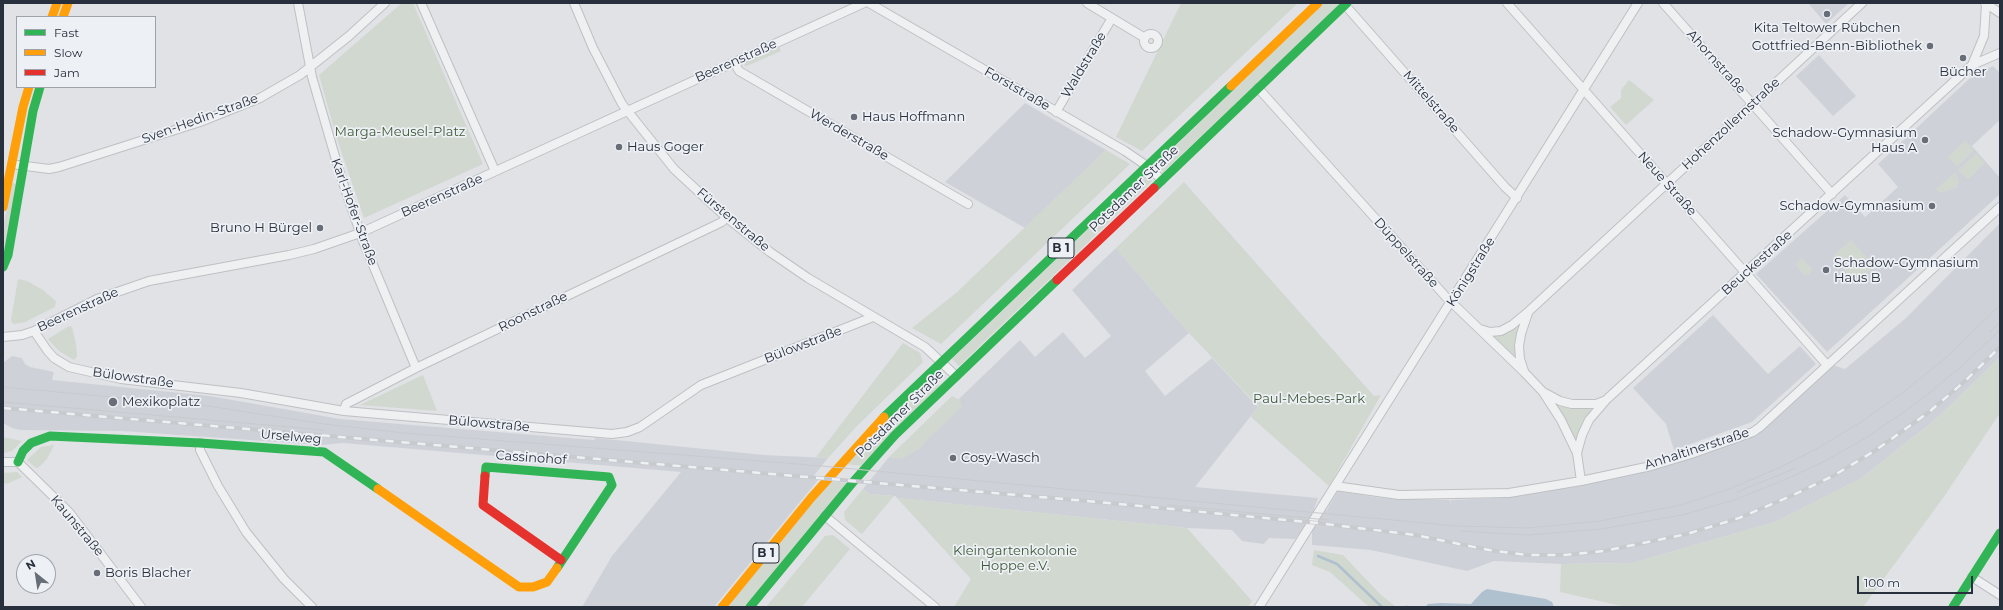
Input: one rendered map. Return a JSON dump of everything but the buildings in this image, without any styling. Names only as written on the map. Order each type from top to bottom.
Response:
[{"type":"main road","points":[[52,16],[57,3]]},
{"type":"main road","points":[[63,16],[68,3]]},
{"type":"main road","name":"Potsdamer Straße","points":[[722,607],[811,498],[876,425],[1318,3]]},
{"type":"main road","name":"Potsdamer Straße","points":[[825,516],[880,450],[1346,4]]},
{"type":"main road","points":[[3,207],[23,107],[29,88]]},
{"type":"main road","points":[[3,267],[8,256],[33,111],[40,88]]},
{"type":"main road","name":"Urselweg","points":[[18,462],[23,451],[31,443],[50,436],[200,443],[324,452],[519,587],[533,587]]},
{"type":"main road","name":"Cassinohof","points":[[533,587],[547,582],[612,486],[609,477],[486,467],[482,505],[561,560]]},
{"type":"main road","name":"B 1","points":[[750,607],[825,516]]},
{"type":"main road","points":[[1953,607],[2000,533]]},
{"type":"street","name":"Karl-Hofer-Straße","points":[[298,3],[310,67],[330,144],[360,233],[416,368]]},
{"type":"street","name":"Sven-Hedin-Straße","points":[[11,164],[49,169],[58,167],[200,122],[260,98],[310,67],[349,36],[385,3]]},
{"type":"street","points":[[421,3],[495,171]]},
{"type":"street","name":"Fürstenstraße","points":[[574,3],[593,48],[627,110],[674,169],[726,217],[808,278],[925,347],[956,376]]},
{"type":"street","name":"Beerenstraße","points":[[3,337],[22,335],[34,331],[97,299],[149,281],[289,255],[314,249],[360,233],[864,3]]},
{"type":"street","name":"Forststraße","points":[[870,3],[1147,166],[1162,180]]},
{"type":"street","points":[[1087,3],[1145,38]]},
{"type":"street","name":"Neue Straße","points":[[1507,3],[1827,365]]},
{"type":"street","name":"Königstraße","points":[[1258,607],[1451,303],[1638,3]]},
{"type":"street","name":"Ahornstraße","points":[[1663,3],[1832,194]]},
{"type":"street","name":"Hohenzollernstraße","points":[[1478,328],[1490,332],[1501,331],[1512,325],[1529,311],[1862,3]]},
{"type":"street","name":"Mittelstraße","points":[[1346,4],[1505,187],[1517,198]]},
{"type":"street","points":[[1972,65],[1984,36],[1985,4],[2000,13]]},
{"type":"street","name":"Waldstraße","points":[[1056,112],[1112,18]]},
{"type":"street","name":"Beuckestraße","points":[[1577,453],[1582,435],[1589,420],[1607,400],[1972,65],[2000,53]]},
{"type":"street","name":"Werderstraße","points":[[734,62],[739,71],[968,204]]},
{"type":"street","name":"Düppelstraße","points":[[1258,88],[1451,303],[1543,392],[1561,420],[1577,453],[1581,481]]},
{"type":"street","name":"Anhaltinerstraße","points":[[1335,486],[1399,495],[1509,493],[1581,481],[1677,458],[1753,432],[2000,207]]},
{"type":"street","name":"Roonstraße","points":[[344,411],[346,404],[416,368],[722,222],[726,217]]},
{"type":"street","name":"Hohenzollernstraße","points":[[1524,372],[1520,359],[1519,346],[1524,322],[1529,311]]},
{"type":"street","name":"Bülowstraße","points":[[34,331],[41,344],[54,358],[69,367],[121,379],[241,393],[344,411],[612,434],[627,432],[640,427],[701,385],[874,317]]},
{"type":"street","points":[[1543,392],[1560,401],[1572,404],[1596,404],[1607,400]]},
{"type":"street","points":[[200,443],[200,450],[218,486],[246,532],[284,579],[312,607]]},
{"type":"street","points":[[3,462],[18,462]]},
{"type":"street","name":"Kaunstraße","points":[[18,462],[69,512],[141,607]]},
{"type":"street","points":[[825,516],[935,607]]},
{"type":"street","points":[[1972,577],[2000,595]]},
{"type":"shaded area","name":"Kita Teltower Rübchen","points":[[1808,3],[1849,3],[1826,24]]},
{"type":"shaded area","points":[[1819,55],[1856,96],[1833,116],[1796,76]]},
{"type":"shaded area","name":"Schadow-Gymnasium","points":[[1993,66],[2000,73],[2000,120],[1972,146],[2000,178],[2000,194],[1827,352],[1756,274],[1845,195],[1865,217],[1898,187],[1878,164],[1969,79]]},
{"type":"shaded area","points":[[1025,103],[1106,150],[1025,228],[945,182]]},
{"type":"shaded area","points":[[2000,223],[2000,357],[1935,420],[1860,479],[1775,522],[1632,563],[1561,564],[1494,561],[1467,571],[1371,550],[1312,545],[1312,530],[1303,529],[1295,539],[1269,538],[1264,544],[1242,541],[1232,530],[1187,528],[897,498],[895,496],[869,494],[863,489],[889,457],[902,458],[935,422],[1020,340],[1035,357],[1063,332],[1085,358],[1111,336],[1072,290],[1116,248],[1189,333],[1145,371],[1165,396],[1212,358],[1258,407],[1195,487],[1318,498],[1314,509],[1326,511],[1338,491],[1381,498],[1450,500],[1450,504],[1451,500],[1500,498],[1581,486],[1679,462],[1742,440],[1833,365],[1845,369],[1906,318]]},
{"type":"shaded area","points":[[1713,315],[1768,374],[1800,346],[1816,364],[1752,422],[1674,450],[1666,424],[1633,388]]},
{"type":"shaded area","points":[[12,356],[22,358],[25,364],[30,367],[54,372],[52,380],[210,396],[340,419],[594,440],[596,438],[764,455],[828,458],[811,479],[818,480],[714,607],[582,607],[612,556],[681,472],[343,443],[322,445],[122,431],[20,430],[3,423],[4,362]]},
{"type":"green space","name":"Marga-Meusel-Platz","points":[[402,3],[413,3],[483,164],[364,218],[337,139],[319,75]]},
{"type":"green space","points":[[1181,3],[1298,3],[1142,151],[1116,137]]},
{"type":"green space","points":[[1323,3],[1342,3],[1163,172],[1156,165]]},
{"type":"green space","points":[[779,47],[781,51],[745,66],[744,63]]},
{"type":"green space","points":[[1629,80],[1654,100],[1626,125],[1610,107],[1621,98],[1621,90]]},
{"type":"green space","points":[[1965,141],[1974,150],[1957,167],[1948,157]]},
{"type":"green space","points":[[1106,150],[1130,164],[941,344],[912,328],[956,293]]},
{"type":"green space","points":[[1976,153],[1985,163],[1968,180],[1958,170]]},
{"type":"green space","points":[[1955,172],[1959,181],[1957,187],[1940,193],[1936,189]]},
{"type":"green space","points":[[1145,174],[1152,181],[959,366],[952,359]]},
{"type":"green space","name":"Paul-Mebes-Park","points":[[1184,182],[1374,396],[1381,395],[1329,486],[1251,417],[1258,406],[1189,333],[1116,248]]},
{"type":"green space","points":[[11,183],[17,184],[3,258],[3,229]]},
{"type":"green space","points":[[1851,240],[1875,266],[1856,283],[1832,257]]},
{"type":"green space","points":[[1802,258],[1813,270],[1808,275],[1804,275],[1795,264]]},
{"type":"green space","points":[[18,279],[27,281],[43,290],[56,301],[55,307],[25,322],[15,324],[12,323],[11,320]]},
{"type":"green space","points":[[69,326],[72,327],[76,344],[77,357],[74,360],[59,351],[48,339]]},
{"type":"green space","points":[[1517,327],[1515,342],[1516,359],[1492,336],[1503,334]]},
{"type":"green space","points":[[903,343],[920,353],[923,362],[857,426],[828,458],[816,457]]},
{"type":"green space","points":[[2000,357],[2000,413],[1943,498],[1863,607],[1626,607],[1560,592],[1561,564],[1632,563],[1775,522],[1860,479],[1935,420]]},
{"type":"green space","points":[[423,375],[437,411],[360,405]]},
{"type":"green space","points":[[932,376],[940,386],[862,466],[845,464]]},
{"type":"green space","points":[[952,396],[960,400],[962,407],[923,444],[922,447],[902,459],[889,457]]},
{"type":"green space","points":[[1558,406],[1570,408],[1592,408],[1583,423],[1577,439],[1575,439]]},
{"type":"green space","points":[[3,437],[22,441],[12,451],[4,453]]},
{"type":"green space","points":[[54,445],[47,459],[39,467],[36,468],[27,460],[41,447]]},
{"type":"green space","points":[[17,472],[22,477],[3,484],[3,473]]},
{"type":"green space","points":[[830,481],[847,483],[745,607],[727,607]]},
{"type":"green space","points":[[863,489],[869,494],[894,496],[862,534],[845,520],[844,512]]},
{"type":"green space","name":"Kleingartenkolonie Hoppe e.V.","points":[[897,498],[1187,528],[1252,601],[1248,607],[954,607],[971,579]]},
{"type":"green space","points":[[833,535],[850,549],[802,607],[766,607],[825,536]]},
{"type":"green space","points":[[1314,550],[1343,555],[1380,594],[1396,607],[1369,607],[1330,572],[1312,565]]},
{"type":"water","points":[[1487,589],[1546,599],[1552,602],[1554,607],[1425,607],[1428,604],[1441,603],[1471,604],[1482,592]]},
{"type":"waterway","points":[[1318,556],[1337,564],[1382,607]]},
{"type":"tram line","points":[[3,387],[208,406],[324,424],[404,433],[822,466],[1456,526],[1528,528],[1600,521],[1681,505],[1729,489],[1779,468],[1818,448],[1861,422],[1905,391],[1950,354],[2000,305]]},
{"type":"tram line","points":[[1990,332],[2000,322]]},
{"type":"tram line","points":[[1461,531],[1528,535],[1601,529],[1682,515],[1734,500],[1784,480],[1825,461],[1869,436],[1915,404],[1960,368],[2000,330]]},
{"type":"tram line","points":[[3,402],[324,430]]},
{"type":"tram line","points":[[1737,492],[1796,468]]},
{"type":"tram line","points":[[1168,505],[1328,520]]},
{"type":"railway","points":[[3,408],[1087,501],[1318,523],[1415,535],[1489,550],[1527,555],[1565,555],[1604,551],[1687,534],[1739,518],[1833,476],[1876,450],[1929,412],[1964,382],[2000,347]]},
{"type":"traffic: fast","points":[[1154,188],[1347,3]]},
{"type":"traffic: fast","points":[[884,417],[1231,86]]},
{"type":"traffic: fast","points":[[3,267],[8,255],[33,111],[40,88]]},
{"type":"traffic: fast","points":[[750,607],[854,481],[895,435],[1057,280]]},
{"type":"traffic: fast","points":[[18,462],[23,451],[31,443],[50,436],[200,443],[324,452],[378,489]]},
{"type":"traffic: fast","points":[[485,476],[486,467],[609,477],[612,485],[557,568]]},
{"type":"traffic: fast","points":[[1953,607],[2000,533]]},
{"type":"traffic: slow","points":[[52,16],[57,3]]},
{"type":"traffic: slow","points":[[63,16],[68,3]]},
{"type":"traffic: slow","points":[[1231,86],[1318,3]]},
{"type":"traffic: slow","points":[[3,207],[23,107],[29,88]]},
{"type":"traffic: slow","points":[[722,607],[811,498],[884,417]]},
{"type":"traffic: slow","points":[[378,489],[519,587],[533,587],[547,582],[557,568]]},
{"type":"traffic: jam","points":[[1057,280],[1154,188]]},
{"type":"traffic: jam","points":[[485,476],[483,505],[561,560]]},
{"type":"place","name":"Kita Teltower Rübchen","points":[[1827,14]]},
{"type":"place","name":"Gottfried-Benn-Bibliothek","points":[[1930,46]]},
{"type":"place","name":"Bücher","points":[[1963,58]]},
{"type":"place","name":"Haus Hoffmann","points":[[854,117]]},
{"type":"place","name":"Schadow-Gymnasium Haus A","points":[[1925,140]]},
{"type":"place","name":"Haus Goger","points":[[619,147]]},
{"type":"place","name":"Schadow-Gymnasium","points":[[1932,206]]},
{"type":"place","name":"Bruno H Bürgel","points":[[320,228]]},
{"type":"place","name":"Schadow-Gymnasium Haus B","points":[[1826,270]]},
{"type":"place","name":"Mexikoplatz","points":[[113,402]]},
{"type":"place","name":"Cosy-Wasch","points":[[953,458]]},
{"type":"place","name":"Boris Blacher","points":[[97,573]]}]
